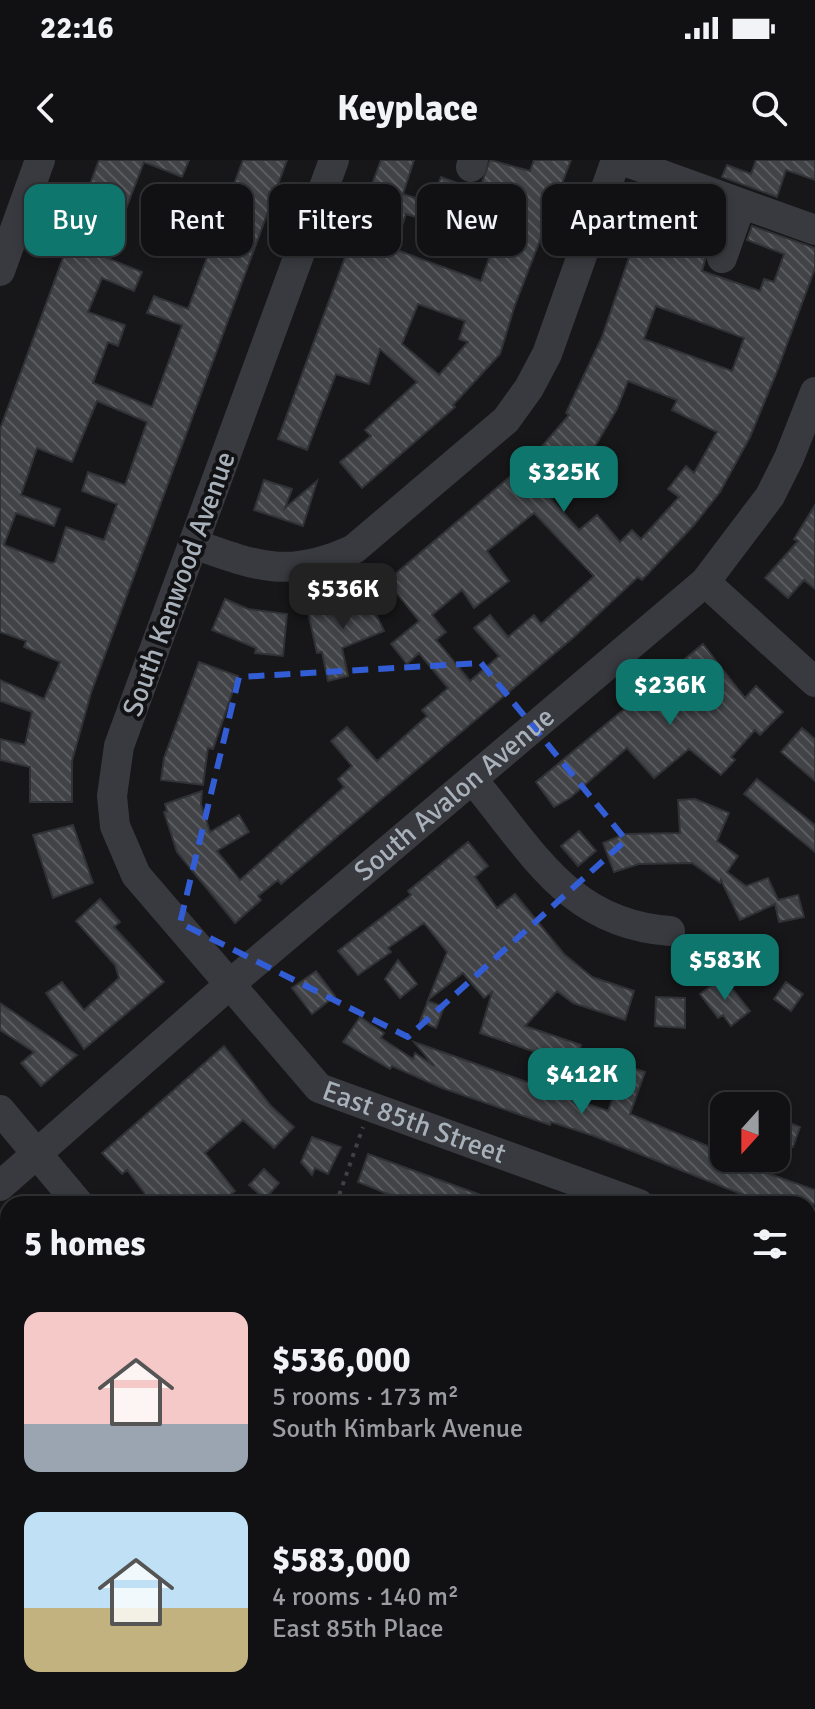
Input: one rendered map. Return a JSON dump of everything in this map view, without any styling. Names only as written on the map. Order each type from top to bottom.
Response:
[{"type":"street","points":[[0,271],[40,160]]},
{"type":"street","name":"South Kenwood Avenue","points":[[229,985],[136,875],[115,826],[112,796],[119,746],[334,160]]},
{"type":"street","points":[[194,544],[251,565],[276,569],[301,568],[328,561],[354,549],[506,420],[529,388],[547,354],[619,160],[815,230]]},
{"type":"street","points":[[722,258],[741,204]]},
{"type":"street","name":"South Avalon Avenue","points":[[36,1151],[705,582],[770,496],[815,395]]},
{"type":"street","points":[[705,582],[815,682]]},
{"type":"street","points":[[473,780],[571,896],[616,922],[670,931]]},
{"type":"street","name":"East 85th Street","points":[[229,985],[319,1088],[617,1196]]},
{"type":"street","points":[[0,1110],[73,1196]]},
{"type":"street","points":[[0,1186],[36,1151]]},
{"type":"path","points":[[339,1196],[364,1126]]},
{"type":"highlighted area","points":[[481,663],[626,840],[408,1037],[180,923],[239,677]]},
{"type":"building","points":[[99,160],[189,160],[182,177],[144,162],[125,211],[125,184],[90,184]]},
{"type":"building","points":[[243,160],[287,160],[278,184],[269,184],[269,209],[253,252],[253,184],[234,184]]},
{"type":"building","points":[[381,160],[414,160],[403,194],[417,198],[417,217],[406,214],[401,229],[401,184],[372,184]]},
{"type":"building","points":[[490,160],[530,171],[534,160],[571,160],[562,184],[542,184],[542,235],[500,354],[453,405],[455,407],[362,488],[340,462],[371,436],[365,430],[417,382],[380,349],[369,384],[336,374],[307,450],[278,439],[346,256],[401,256],[401,252],[481,281],[490,256],[526,256],[526,184],[481,184]],"holes":[[[418,304],[465,321],[459,339],[468,342],[439,375],[402,344]]]},
{"type":"building","points":[[756,160],[815,160],[815,180],[786,170],[777,197],[722,177],[727,165],[751,174]]},
{"type":"building","points":[[441,177],[460,184],[438,184]]},
{"type":"building","points":[[752,226],[815,248],[815,268],[750,437],[720,492],[694,525],[642,580],[638,577],[574,637],[281,884],[278,880],[258,896],[261,900],[235,923],[177,852],[164,812],[167,811],[165,804],[202,791],[201,804],[210,832],[239,815],[249,832],[217,851],[240,880],[344,787],[338,779],[352,766],[331,741],[347,727],[377,761],[427,716],[422,710],[448,688],[419,653],[407,664],[391,644],[419,621],[387,581],[532,458],[569,415],[566,413],[602,337],[630,256],[706,256],[702,271],[760,291],[764,279],[774,282],[784,254],[747,240]],"holes":[[[656,306],[744,338],[732,371],[644,339]],[[628,381],[677,400],[672,410],[717,432],[694,473],[686,466],[668,489],[679,497],[641,539],[632,530],[620,542],[597,515],[579,530],[551,499],[590,455],[617,409]],[[534,513],[594,576],[541,624],[534,615],[508,637],[490,615],[474,628],[499,656],[470,681],[436,640],[446,632],[432,615],[462,590],[474,608],[509,581],[487,551]]]},
{"type":"building","points":[[64,256],[108,256],[142,272],[134,291],[102,278],[88,312],[125,325],[118,346],[108,342],[93,383],[152,407],[182,325],[147,313],[154,296],[188,309],[208,256],[252,256],[91,693],[72,761],[72,802],[30,802],[30,767],[0,760],[0,739],[25,745],[32,712],[0,701],[0,680],[44,699],[60,662],[24,647],[26,641],[0,632],[0,429]],"holes":[[[97,401],[147,422],[125,485],[88,472],[82,491],[117,504],[104,540],[66,527],[55,562],[51,563],[4,545],[16,513],[54,526],[60,509],[21,495],[37,448],[72,462]]]},
{"type":"building","points":[[264,480],[292,489],[285,508],[317,481],[303,526],[254,510]]},
{"type":"building","points":[[815,505],[815,589],[804,580],[788,598],[765,578],[798,541],[794,539]]},
{"type":"building","points":[[366,593],[384,631],[342,648],[348,676],[328,681],[322,652],[317,653],[308,612],[341,605]]},
{"type":"building","points":[[225,599],[248,609],[287,614],[283,656],[255,653],[256,648],[212,630]]},
{"type":"building","points":[[703,644],[745,698],[756,686],[783,712],[760,735],[755,730],[731,757],[735,760],[721,775],[689,749],[654,778],[627,748],[570,798],[554,807],[536,782]]},
{"type":"building","points":[[199,662],[238,676],[213,749],[208,748],[203,785],[161,780],[164,758]]},
{"type":"building","points":[[802,728],[815,739],[815,781],[781,752]]},
{"type":"building","points":[[757,779],[815,825],[815,852],[744,794]]},
{"type":"building","points":[[695,799],[729,813],[717,841],[738,856],[727,872],[746,886],[768,878],[778,900],[798,895],[804,917],[779,922],[775,904],[740,920],[721,880],[720,883],[692,863],[639,864],[614,872],[603,843],[625,834],[680,833],[678,800]]},
{"type":"building","points":[[73,825],[93,883],[53,898],[33,835]]},
{"type":"building","points":[[579,831],[596,851],[578,866],[561,846]]},
{"type":"building","points":[[468,842],[488,866],[475,877],[497,908],[515,894],[564,954],[592,977],[634,991],[625,1020],[573,1003],[557,991],[525,1026],[581,1045],[576,1066],[480,1033],[492,992],[484,998],[463,973],[428,1000],[447,952],[424,923],[388,948],[391,952],[358,975],[338,951],[411,895],[408,891]]},
{"type":"building","points":[[100,899],[120,922],[114,927],[164,982],[84,1049],[46,993],[62,982],[84,1010],[119,978],[115,965],[76,921]]},
{"type":"building","points":[[741,935],[771,943],[763,970],[733,961]]},
{"type":"building","points":[[398,960],[417,984],[400,998],[385,979]]},
{"type":"building","points":[[316,971],[335,996],[312,1014],[292,988]]},
{"type":"building","points":[[723,977],[750,1011],[731,1026],[723,1015],[718,1018],[700,994]]},
{"type":"building","points":[[786,982],[803,994],[791,1011],[774,999]]},
{"type":"building","points":[[656,997],[685,998],[685,1028],[655,1026]]},
{"type":"building","points":[[428,1001],[444,1007],[436,1028],[420,1021]]},
{"type":"building","points":[[0,1003],[77,1055],[41,1086],[21,1063],[34,1052],[0,1030]]},
{"type":"building","points":[[360,1017],[384,1033],[381,1038],[413,1059],[415,1053],[434,1066],[414,1042],[608,1111],[625,1065],[645,1072],[630,1114],[710,1147],[710,1172],[764,1172],[815,1190],[815,1196],[747,1196],[594,1136],[551,1122],[550,1125],[442,1088],[392,1066],[390,1069],[343,1042]]},
{"type":"building","points":[[224,1046],[271,1106],[294,1127],[274,1148],[243,1120],[205,1153],[235,1191],[228,1196],[147,1196],[127,1170],[122,1174],[102,1153]]},
{"type":"building","points":[[790,1123],[800,1127],[793,1147],[790,1146]]},
{"type":"building","points":[[312,1137],[341,1147],[328,1174],[315,1168],[312,1175],[301,1162]]},
{"type":"building","points":[[368,1154],[484,1196],[393,1196],[358,1182]]},
{"type":"building","points":[[264,1169],[279,1183],[268,1196],[262,1196],[249,1185]]}]
